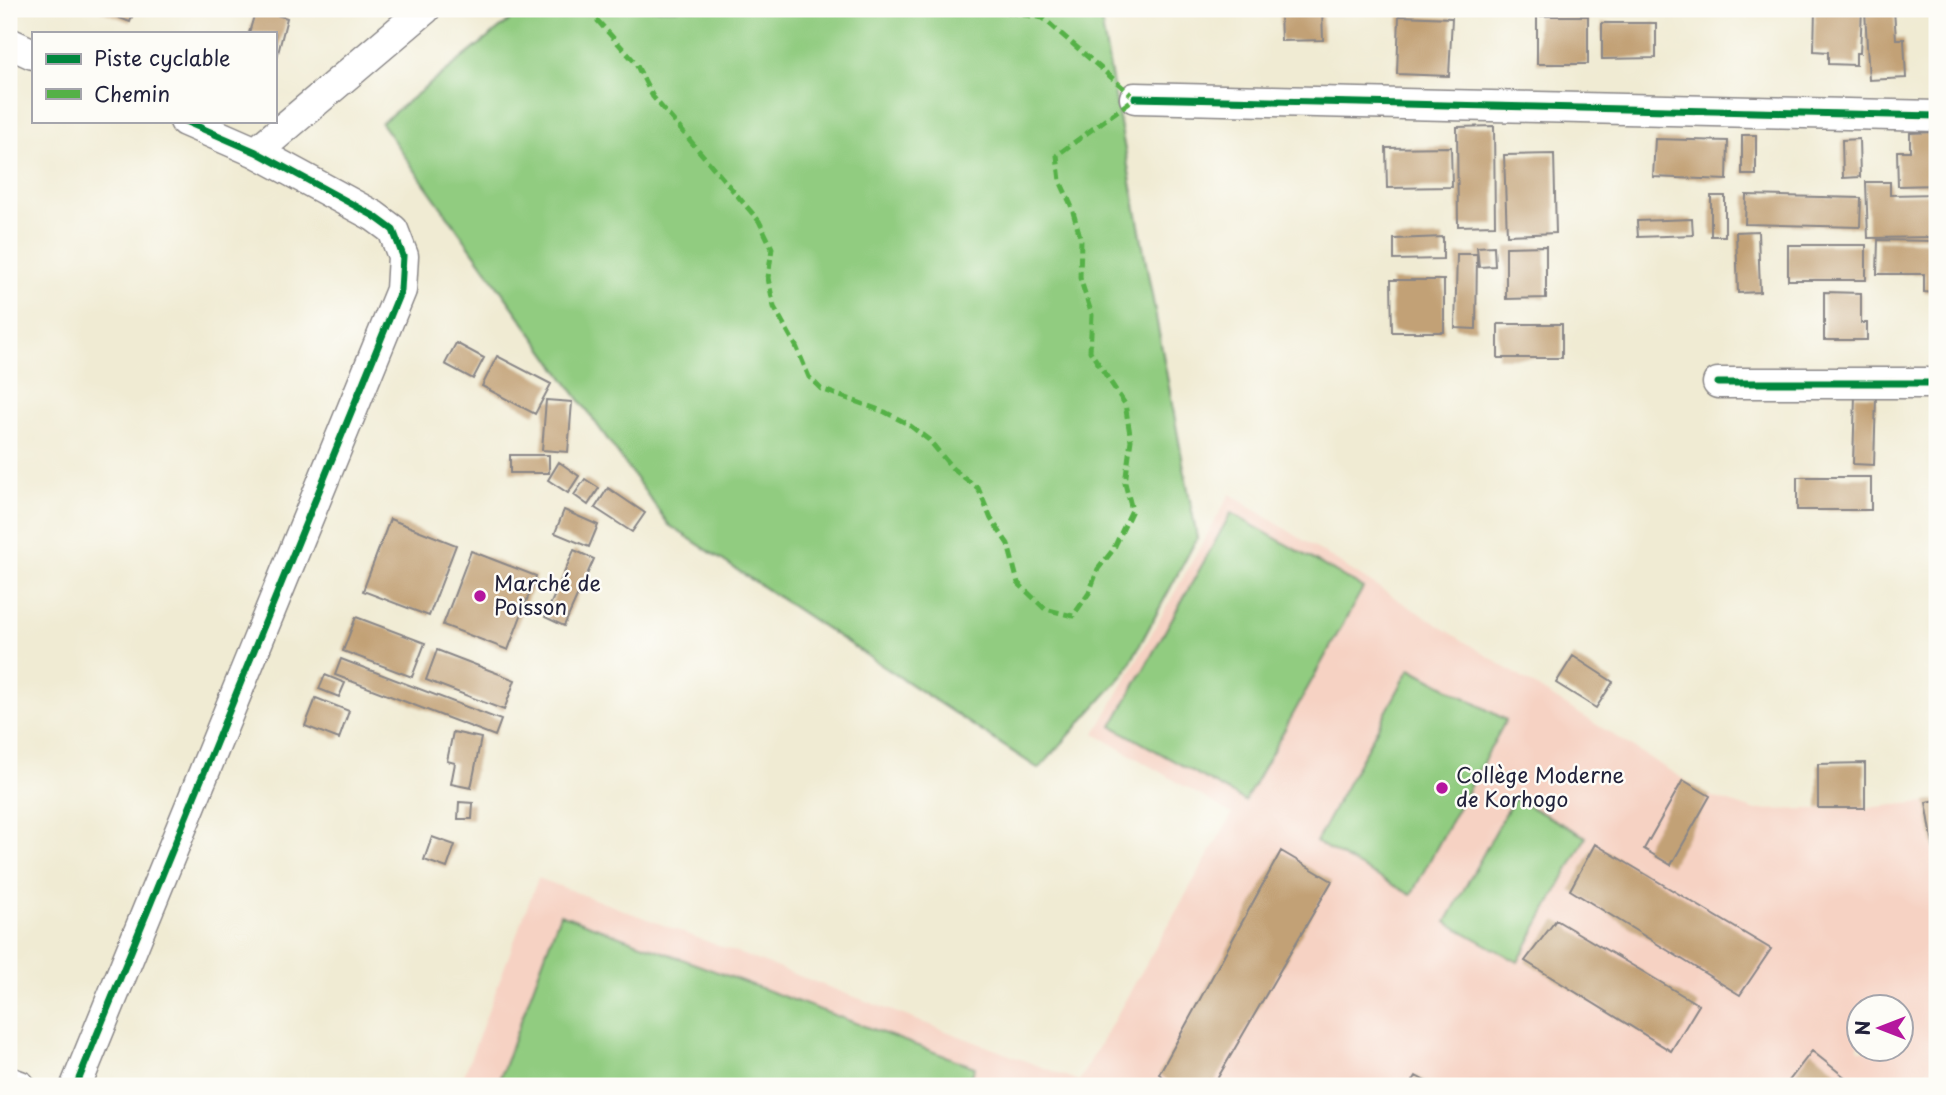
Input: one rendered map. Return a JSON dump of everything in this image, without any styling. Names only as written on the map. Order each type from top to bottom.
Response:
[{"type":"street","points":[[256,152],[425,9]]},
{"type":"street","points":[[9,43],[32,54]]},
{"type":"street","points":[[1135,98],[1937,116]]},
{"type":"street","points":[[76,1086],[401,290],[403,257],[393,230],[374,216],[256,152],[187,122]]},
{"type":"street","points":[[1718,383],[1937,383]]},
{"type":"street","points":[[9,1082],[19,1086]]},
{"type":"shaded area","name":"Collège Moderne de Korhogo","points":[[1230,494],[1710,796],[1754,810],[1865,808],[1926,802],[1937,856],[1937,1086],[460,1086],[538,878],[1079,1081],[1232,814],[1095,734]]},
{"type":"green space","points":[[524,9],[1067,9],[1100,15],[1197,538],[1125,673],[1039,769],[669,525],[381,123]]},
{"type":"green space","points":[[1231,513],[1363,588],[1245,801],[1112,726]]},
{"type":"green space","points":[[1410,668],[1506,720],[1411,895],[1316,842]]},
{"type":"green space","points":[[1514,798],[1586,837],[1518,962],[1446,922]]},
{"type":"green space","points":[[560,914],[975,1067],[968,1086],[497,1086]]},
{"type":"building","points":[[135,9],[130,22],[101,11]]},
{"type":"building","points":[[256,9],[287,18],[276,61],[276,32],[249,32]]},
{"type":"building","points":[[1280,9],[1322,9],[1323,40],[1281,41]]},
{"type":"building","points":[[1815,9],[1862,9],[1860,53],[1856,53],[1856,65],[1828,64],[1828,52],[1814,51]]},
{"type":"building","points":[[1894,10],[1896,39],[1904,39],[1906,78],[1869,80],[1865,11]]},
{"type":"building","points":[[1399,16],[1452,18],[1449,76],[1397,74]]},
{"type":"building","points":[[1537,16],[1588,16],[1588,64],[1537,64]]},
{"type":"building","points":[[1602,23],[1656,23],[1656,58],[1602,59]]},
{"type":"building","points":[[1494,126],[1495,225],[1458,226],[1457,127]]},
{"type":"building","points":[[1937,132],[1937,185],[1898,186],[1897,151],[1910,151],[1910,133]]},
{"type":"building","points":[[1742,135],[1756,135],[1756,175],[1742,175]]},
{"type":"building","points":[[1655,139],[1728,141],[1727,180],[1653,177]]},
{"type":"building","points":[[1859,139],[1860,177],[1843,178],[1842,140]]},
{"type":"building","points":[[1451,147],[1452,187],[1387,188],[1386,148]]},
{"type":"building","points":[[1554,154],[1556,233],[1507,235],[1504,155]]},
{"type":"building","points":[[1866,182],[1890,182],[1890,195],[1937,194],[1937,237],[1868,238]]},
{"type":"building","points":[[1746,195],[1861,198],[1860,227],[1745,224]]},
{"type":"building","points":[[1711,196],[1725,196],[1725,236],[1711,236]]},
{"type":"building","points":[[1692,219],[1693,235],[1638,237],[1637,221]]},
{"type":"building","points":[[1758,231],[1760,292],[1738,293],[1736,232]]},
{"type":"building","points":[[1443,237],[1443,259],[1394,260],[1394,239]]},
{"type":"building","points":[[1878,240],[1937,241],[1937,293],[1924,292],[1924,274],[1877,274]]},
{"type":"building","points":[[1788,245],[1866,245],[1866,280],[1788,280]]},
{"type":"building","points":[[1494,246],[1495,266],[1479,267],[1477,247]]},
{"type":"building","points":[[1546,246],[1546,298],[1506,299],[1506,247]]},
{"type":"building","points":[[1457,254],[1477,254],[1476,329],[1455,328]]},
{"type":"building","points":[[1391,280],[1444,280],[1444,332],[1392,332]]},
{"type":"building","points":[[1824,292],[1861,293],[1861,323],[1867,323],[1867,340],[1824,340]]},
{"type":"building","points":[[1498,324],[1562,324],[1562,358],[1498,358]]},
{"type":"building","points":[[456,343],[484,358],[473,379],[445,364]]},
{"type":"building","points":[[497,356],[551,384],[535,414],[482,386]]},
{"type":"building","points":[[1855,395],[1876,396],[1874,465],[1853,464]]},
{"type":"building","points":[[546,400],[572,402],[568,452],[542,450]]},
{"type":"building","points":[[510,455],[549,455],[549,473],[510,473]]},
{"type":"building","points":[[559,462],[579,476],[568,493],[548,480]]},
{"type":"building","points":[[1797,477],[1871,477],[1871,510],[1797,510]]},
{"type":"building","points":[[585,479],[599,488],[588,505],[574,495]]},
{"type":"building","points":[[608,488],[645,513],[632,532],[595,508]]},
{"type":"building","points":[[564,510],[598,525],[589,547],[555,533]]},
{"type":"building","points":[[390,519],[456,545],[429,616],[363,591]]},
{"type":"building","points":[[574,550],[594,559],[564,626],[545,617]]},
{"type":"building","points":[[471,551],[536,576],[508,650],[443,625]]},
{"type":"building","points":[[356,617],[425,643],[412,677],[343,651]]},
{"type":"building","points":[[437,650],[515,680],[504,710],[426,680]]},
{"type":"building","points":[[1573,656],[1613,682],[1596,708],[1556,683]]},
{"type":"building","points":[[341,659],[501,720],[495,736],[335,675]]},
{"type":"building","points":[[325,675],[345,683],[339,697],[319,689]]},
{"type":"building","points":[[316,698],[349,711],[339,739],[305,726]]},
{"type":"building","points":[[453,732],[481,738],[471,788],[451,784],[455,763],[447,761]]},
{"type":"building","points":[[1865,763],[1865,808],[1818,808],[1818,764]]},
{"type":"building","points":[[1683,780],[1710,796],[1671,865],[1644,849]]},
{"type":"building","points":[[1937,800],[1937,856],[1935,856],[1926,802]]},
{"type":"building","points":[[459,802],[473,803],[472,819],[458,819]]},
{"type":"building","points":[[432,837],[455,845],[447,868],[424,860]]},
{"type":"building","points":[[1595,844],[1771,949],[1740,995],[1570,890]]},
{"type":"building","points":[[1281,851],[1332,881],[1213,1086],[1175,1086],[1159,1074]]},
{"type":"building","points":[[1556,920],[1699,1005],[1671,1051],[1525,961]]},
{"type":"building","points":[[1812,1051],[1856,1086],[1785,1086]]},
{"type":"building","points":[[1416,1076],[1434,1086],[1410,1086]]},
{"type":"marked path","points":[[587,9],[635,62],[653,97],[759,221],[772,248],[768,278],[774,307],[796,346],[809,377],[821,389],[885,412],[908,424],[929,440],[953,469],[978,488],[991,519],[1008,544],[1018,583],[1045,609],[1073,616],[1089,593],[1098,569],[1113,550],[1132,510],[1125,483],[1131,440],[1125,404],[1090,351],[1092,315],[1080,278],[1081,240],[1071,205],[1060,181],[1057,155],[1135,98],[1043,18],[987,9]]},
{"type":"cycle path","points":[[1135,98],[1937,116]]},
{"type":"cycle path","points":[[76,1086],[401,290],[403,256],[393,230],[374,216],[256,152],[187,122]]},
{"type":"cycle path","points":[[1718,383],[1937,383]]},
{"type":"place","name":"Marché de Poisson","points":[[480,596]]},
{"type":"place","name":"Collège Moderne de Korhogo","points":[[1442,788]]}]
